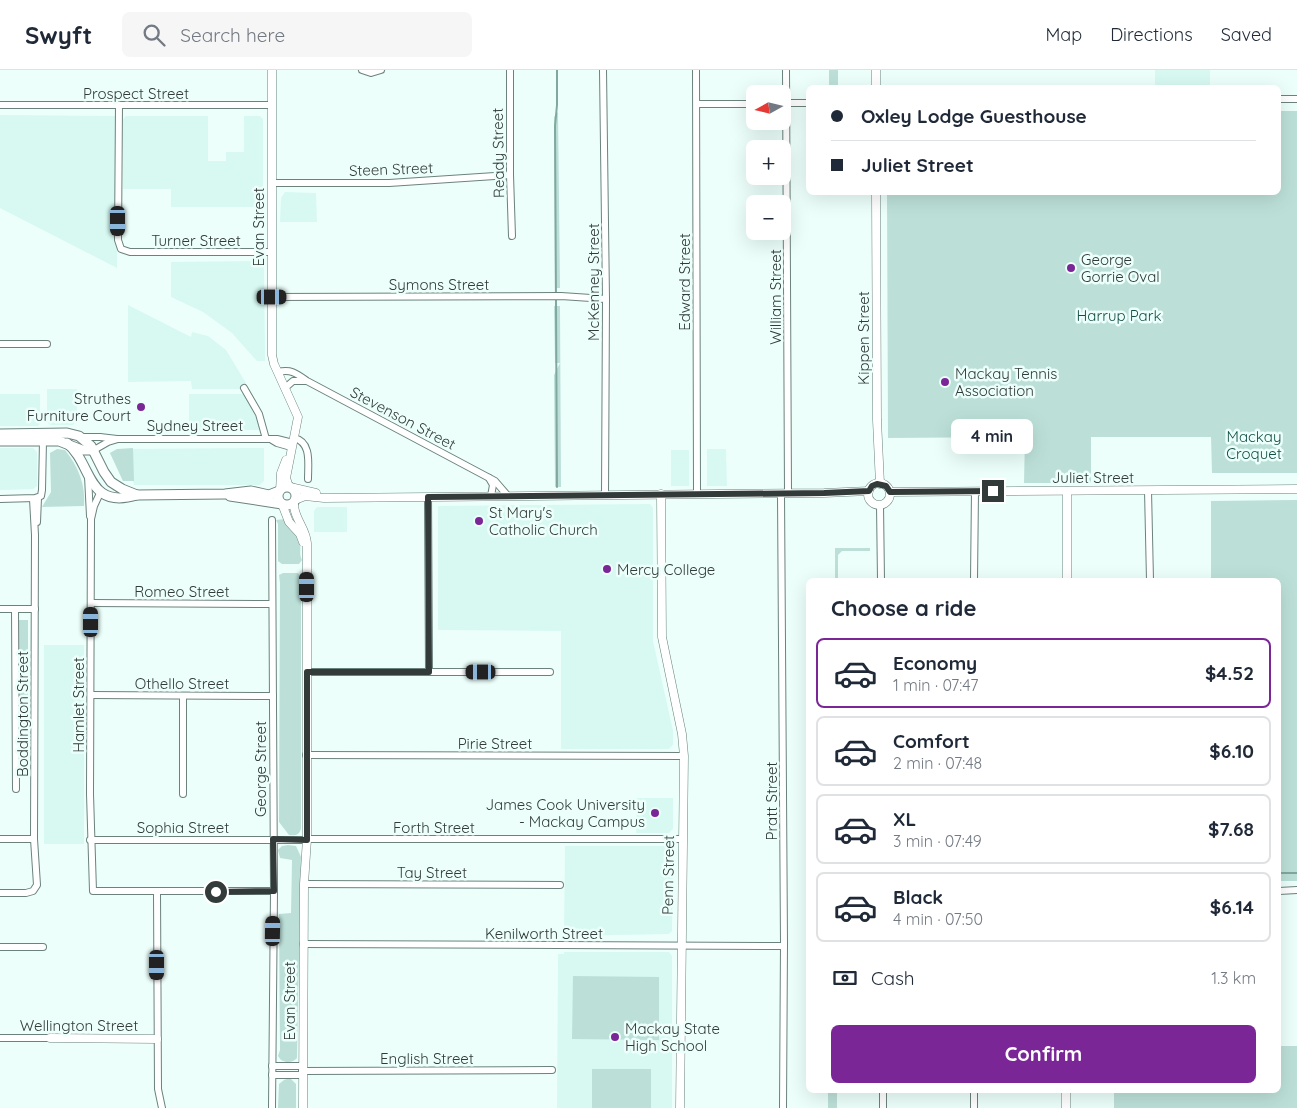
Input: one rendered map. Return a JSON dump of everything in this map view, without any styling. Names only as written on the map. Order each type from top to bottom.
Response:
[{"type":"main road","points":[[0,441],[67,433],[80,437],[89,443],[104,472],[113,483],[137,495]]},
{"type":"main road","points":[[0,434],[44,437],[95,453]]},
{"type":"main road","points":[[67,443],[77,455],[92,483],[101,491],[118,498],[137,495],[225,494],[251,491],[270,495],[284,489],[296,492],[295,501],[288,506],[225,494]]},
{"type":"main road","points":[[95,453],[97,468],[102,482],[101,491]]},
{"type":"main road","points":[[282,504],[278,497],[284,489]]},
{"type":"street","name":"Evan Street","points":[[272,70],[272,355],[298,417],[292,445],[282,469],[284,489]]},
{"type":"street","points":[[362,70],[372,73],[382,70]]},
{"type":"street","name":"Ready Street","points":[[510,70],[512,236]]},
{"type":"street","name":"McKenney Street","points":[[603,70],[606,494]]},
{"type":"street","name":"Edward Street","points":[[696,70],[697,494]]},
{"type":"street","name":"William Street","points":[[785,85],[786,70]]},
{"type":"street","points":[[876,70],[876,85]]},
{"type":"street","points":[[1281,99],[1297,99]]},
{"type":"street","points":[[791,103],[806,103]]},
{"type":"street","points":[[697,104],[746,104]]},
{"type":"street","name":"Prospect Street","points":[[0,105],[272,105]]},
{"type":"street","name":"Turner Street","points":[[119,105],[118,240],[122,249],[130,252],[272,252]]},
{"type":"street","name":"William Street","points":[[784,130],[784,494]]},
{"type":"street","name":"Steen Street","points":[[272,183],[386,183],[510,175]]},
{"type":"street","name":"Kippen Street","points":[[876,195],[877,420],[880,484]]},
{"type":"street","name":"Symons Street","points":[[272,297],[560,296],[606,299]]},
{"type":"street","points":[[0,344],[47,344]]},
{"type":"street","name":"Stevenson Street","points":[[278,372],[292,371],[307,381],[497,482],[508,496]]},
{"type":"street","points":[[285,388],[294,381],[307,381]]},
{"type":"street","points":[[244,388],[259,414],[269,439]]},
{"type":"street","name":"Sydney Street","points":[[80,437],[100,436],[118,439],[277,439],[292,445]]},
{"type":"street","name":"Boddington Street","points":[[0,893],[26,893],[33,891],[37,885],[34,839],[35,498],[42,491],[44,437]]},
{"type":"street","points":[[95,453],[110,442],[118,439]]},
{"type":"street","points":[[292,445],[302,441],[306,447],[308,479]]},
{"type":"street","name":"Hamlet Street","points":[[88,476],[88,505],[91,520]]},
{"type":"street","points":[[488,477],[493,484],[491,496]]},
{"type":"street","points":[[880,484],[886,486],[890,496],[887,502],[880,505],[871,501],[869,491],[872,486],[880,484]]},
{"type":"street","points":[[284,489],[336,498]]},
{"type":"street","name":"Juliet Street","points":[[890,492],[1297,489]]},
{"type":"street","points":[[1067,490],[1067,578]]},
{"type":"street","points":[[1148,490],[1150,578]]},
{"type":"street","name":"Hamlet Street","points":[[101,491],[94,505],[91,520],[90,840],[92,891],[157,892]]},
{"type":"street","points":[[295,501],[305,496],[336,498],[606,494],[784,494],[869,491]]},
{"type":"street","points":[[974,578],[975,491]]},
{"type":"street","name":"Penn Street","points":[[661,494],[662,637],[682,734],[684,756],[680,1108]]},
{"type":"street","name":"Pratt Street","points":[[783,1108],[784,494]]},
{"type":"street","points":[[428,497],[429,672]]},
{"type":"street","points":[[0,499],[35,498]]},
{"type":"street","name":"Evan Street","points":[[295,501],[295,512],[305,533],[307,551],[307,839],[303,944],[303,1108]]},
{"type":"street","name":"Evan Street","points":[[282,504],[289,522],[302,538],[307,551]]},
{"type":"street","points":[[880,505],[881,578]]},
{"type":"street","name":"George Street","points":[[272,520],[274,891],[272,1108]]},
{"type":"street","name":"Romeo Street","points":[[91,603],[272,604]]},
{"type":"street","points":[[0,609],[35,609]]},
{"type":"street","name":"Boddington Street","points":[[14,609],[16,790]]},
{"type":"street","points":[[307,672],[550,672]]},
{"type":"street","name":"Othello Street","points":[[91,695],[272,696]]},
{"type":"street","points":[[183,696],[184,794]]},
{"type":"street","name":"Pirie Street","points":[[306,755],[684,756]]},
{"type":"street","points":[[0,839],[34,839]]},
{"type":"street","name":"Sophia Street","points":[[90,840],[307,839]]},
{"type":"street","name":"Forth Street","points":[[307,839],[682,839]]},
{"type":"street","name":"Tay Street","points":[[304,884],[560,885]]},
{"type":"street","points":[[1281,890],[1297,890]]},
{"type":"street","points":[[162,1108],[158,1089],[157,892],[274,891]]},
{"type":"street","name":"Kenilworth Street","points":[[303,944],[784,946]]},
{"type":"street","points":[[0,947],[43,947]]},
{"type":"street","name":"Wellington Street","points":[[0,1038],[157,1039]]},
{"type":"street","points":[[272,1066],[302,1071]]},
{"type":"street","name":"English Street","points":[[302,1071],[552,1070]]},
{"type":"street","points":[[272,1075],[302,1071]]},
{"type":"street","name":"Evan Street","points":[[299,1108],[302,1092]]},
{"type":"street","points":[[883,1093],[883,1108]]},
{"type":"street","points":[[974,1093],[974,1108]]},
{"type":"street","points":[[1066,1093],[1066,1108]]},
{"type":"shaded area","points":[[1155,70],[1210,70],[1210,85],[1155,85]]},
{"type":"shaded area","points":[[0,115],[117,116],[117,268],[0,208]]},
{"type":"shaded area","points":[[126,116],[208,116],[208,161],[226,161],[226,152],[244,152],[244,116],[260,116],[263,119],[263,207],[171,207],[171,189],[123,189],[123,119]]},
{"type":"shaded area","points":[[285,192],[316,193],[317,222],[280,222],[281,198]]},
{"type":"shaded area","points":[[260,261],[264,265],[265,361],[257,361],[232,333],[203,312],[171,297],[171,262]]},
{"type":"shaded area","points":[[128,305],[191,337],[192,332],[208,336],[226,350],[246,383],[240,389],[192,389],[191,381],[128,382]]},
{"type":"shaded area","points":[[47,389],[77,389],[77,420],[73,425],[51,425],[47,422]]},
{"type":"shaded area","points":[[0,394],[40,394],[40,424],[38,426],[0,426]]},
{"type":"shaded area","points":[[189,394],[244,394],[259,423],[259,430],[189,430]]},
{"type":"shaded area","points":[[0,448],[33,448],[37,452],[37,486],[33,489],[0,490]]},
{"type":"shaded area","points":[[264,448],[264,481],[260,485],[134,485],[133,481],[123,481],[110,453],[117,449]]},
{"type":"shaded area","points":[[707,449],[726,449],[727,486],[707,486]]},
{"type":"shaded area","points":[[671,450],[689,450],[689,486],[671,486]]},
{"type":"shaded area","name":"Mercy College","points":[[650,504],[653,508],[653,641],[673,731],[673,745],[669,749],[561,749],[561,631],[438,630],[438,506]]},
{"type":"shaded area","points":[[317,507],[347,507],[347,532],[314,532],[314,511]]},
{"type":"shaded area","points":[[44,645],[84,645],[84,844],[44,844]]},
{"type":"shaded area","name":"James Cook University - Mackay Campus","points":[[637,798],[673,798],[673,829],[669,833],[636,833]]},
{"type":"shaded area","points":[[565,846],[669,846],[673,850],[672,931],[669,934],[564,936]]},
{"type":"shaded area","name":"Mackay State High School","points":[[564,952],[669,952],[672,956],[672,1108],[557,1108],[558,954],[564,954]]},
{"type":"green space","points":[[829,70],[838,70],[838,85],[829,85]]},
{"type":"green space","name":"Harrup Park","points":[[1281,111],[1297,111],[1297,473],[1212,473],[1211,437],[1091,437],[1091,483],[1024,483],[1025,437],[888,438],[887,195],[1281,195]]},
{"type":"green space","points":[[558,112],[560,288],[555,288],[554,117]]},
{"type":"green space","points":[[554,306],[560,306],[561,487],[555,487],[554,375],[560,363],[555,363]]},
{"type":"green space","points":[[133,448],[134,481],[123,481],[110,453],[117,449]]},
{"type":"green space","points":[[57,449],[65,450],[77,469],[84,491],[84,506],[42,507],[51,492],[50,453]]},
{"type":"green space","points":[[1297,500],[1297,881],[1281,881],[1281,578],[1211,578],[1211,501]]},
{"type":"green space","points":[[285,519],[299,541],[302,560],[299,564],[282,564],[278,561],[278,524],[276,520]]},
{"type":"green space","points":[[835,548],[870,548],[870,551],[842,551],[838,555],[838,578],[835,578]]},
{"type":"green space","points":[[283,573],[298,573],[301,578],[301,828],[298,834],[293,835],[289,835],[279,822],[279,575]]},
{"type":"green space","points":[[19,620],[28,620],[28,728],[19,728]]},
{"type":"green space","points":[[282,846],[296,846],[301,857],[297,1058],[291,1062],[281,1060],[278,1056],[280,1050],[279,914],[291,913],[292,860],[280,858],[278,850]]},
{"type":"green space","points":[[573,976],[659,977],[659,1040],[572,1039]]},
{"type":"green space","points":[[1281,1046],[1297,1046],[1297,1108],[1114,1108],[1114,1093],[1281,1093]]},
{"type":"green space","points":[[592,1069],[651,1069],[651,1108],[592,1108]]},
{"type":"green space","points":[[290,1078],[296,1084],[296,1108],[278,1108],[279,1084]]},
{"type":"green space","points":[[828,1093],[837,1093],[837,1108],[828,1108]]},
{"type":"waterway","points":[[557,70],[555,126],[557,487]]},
{"type":"waterway","points":[[1281,873],[1297,873]]},
{"type":"place","name":"George Gorrie Oval","points":[[1071,268]]},
{"type":"place","name":"Mackay Tennis Association","points":[[945,382]]},
{"type":"place","name":"Struthes Furniture Court","points":[[141,407]]},
{"type":"place","name":"St Mary's Catholic Church","points":[[479,521]]},
{"type":"place","name":"Mercy College","points":[[607,569]]},
{"type":"place","name":"James Cook University - Mackay Campus","points":[[655,813]]},
{"type":"place","name":"Mackay State High School","points":[[615,1037]]},
{"type":"route","points":[[216,892],[274,891],[273,839],[307,840],[307,672],[429,672],[428,497],[824,493],[869,491],[872,486],[877,484],[884,484],[890,492],[993,491]]},
{"type":"park label","name":"Mackay Croquet","points":[[1254,444]]}]
